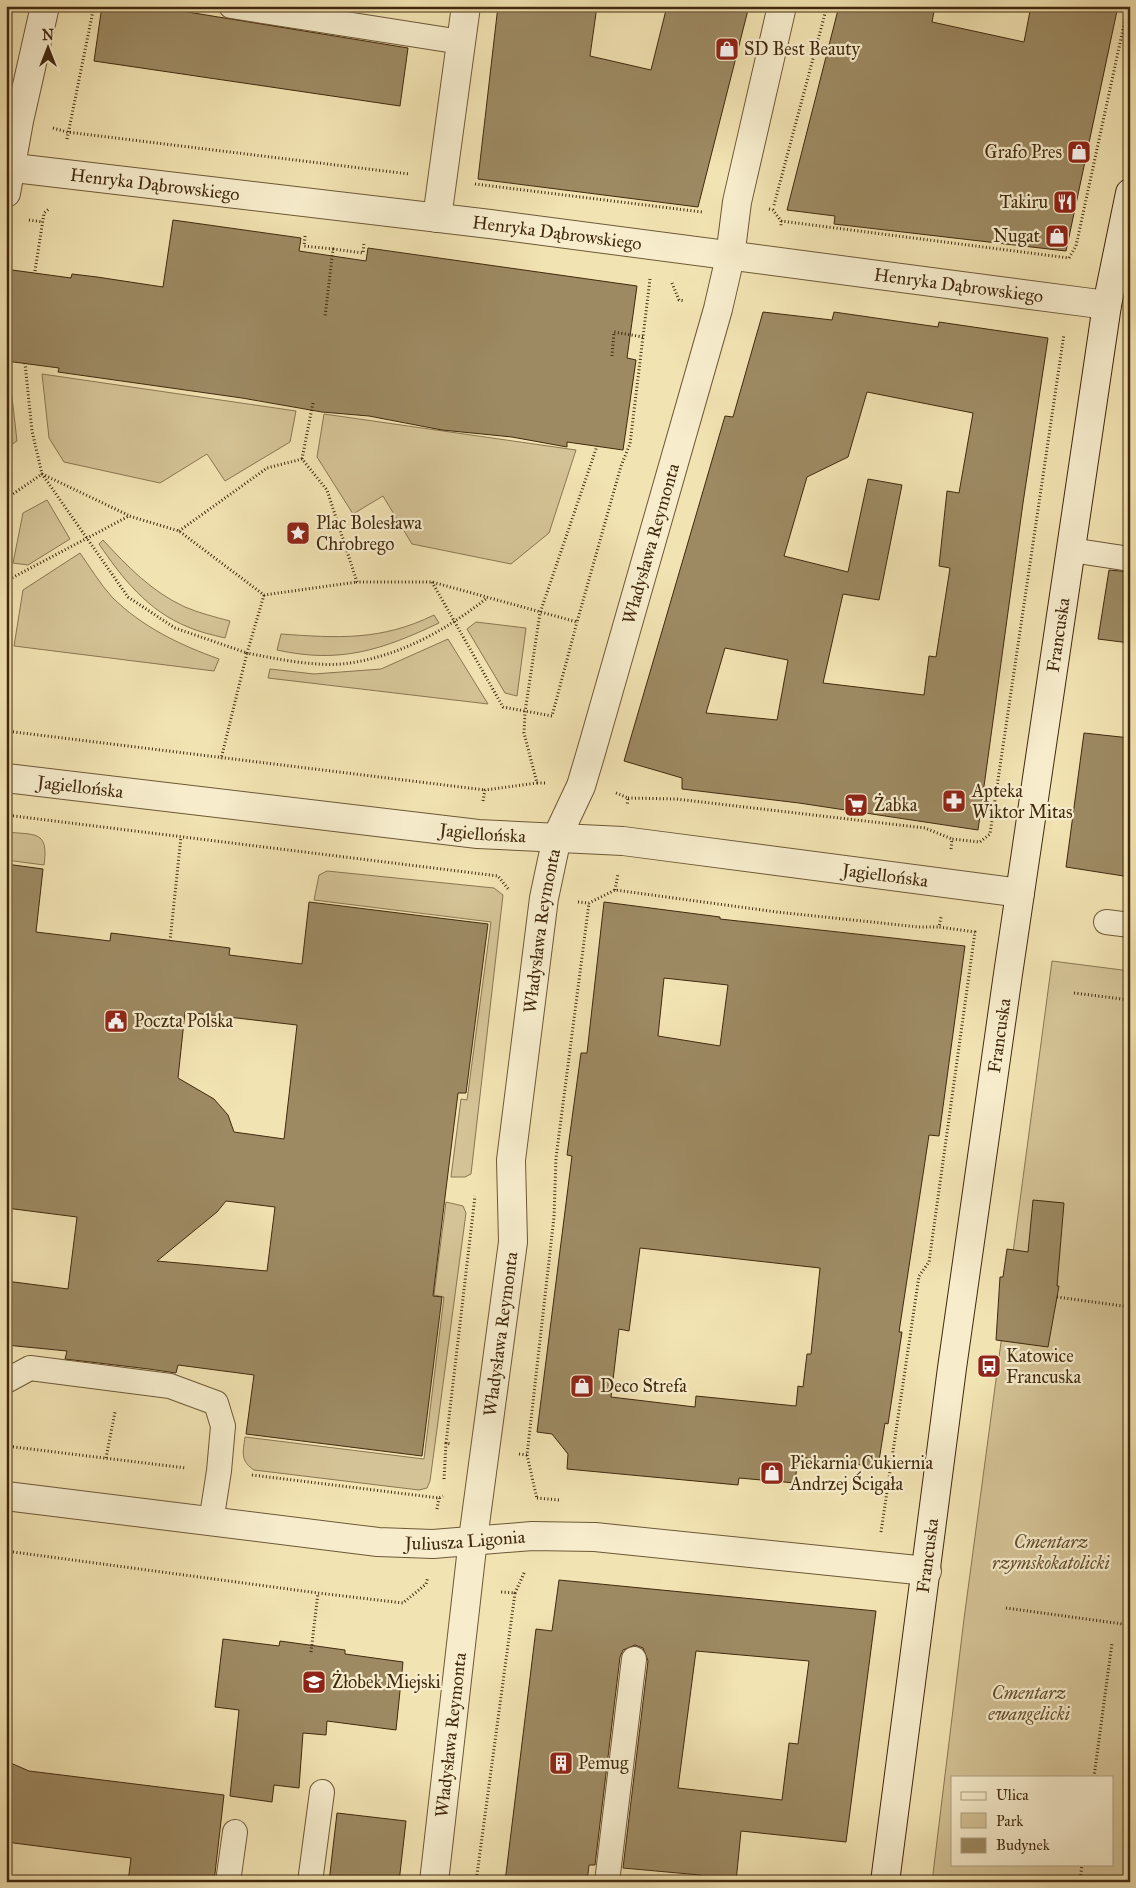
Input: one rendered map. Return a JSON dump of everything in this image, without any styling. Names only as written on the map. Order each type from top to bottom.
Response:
[{"type":"street","points":[[8,176],[45,6]]},
{"type":"street","points":[[437,218],[466,6]]},
{"type":"street","name":"Władysława Reymonta","points":[[434,1882],[473,1539],[513,1242],[511,1160],[544,898],[557,837],[581,786],[718,309],[730,257],[737,202],[782,6]]},
{"type":"street","name":"Henryka Dąbrowskiego","points":[[8,176],[437,218],[1107,304]]},
{"type":"street","name":"Francuska","points":[[885,1882],[952,1368],[1020,893],[1107,304],[1130,193]]},
{"type":"street","name":"Jagiellońska","points":[[6,778],[478,834],[623,842],[1020,893]]},
{"type":"street","name":"Juliusza Ligonia","points":[[6,1496],[378,1542],[433,1544],[473,1539],[595,1537],[927,1571]]},
{"type":"lane","points":[[231,6],[461,42]]},
{"type":"lane","points":[[1071,550],[1130,559]]},
{"type":"lane","points":[[1106,922],[1130,925]]},
{"type":"lane","points":[[6,1381],[30,1368],[170,1386],[216,1403],[223,1426],[219,1471],[211,1522]]},
{"type":"lane","points":[[607,1882],[634,1659]]},
{"type":"lane","points":[[310,1882],[322,1792]]},
{"type":"lane","points":[[228,1882],[235,1832]]},
{"type":"path","points":[[67,132],[94,6]]},
{"type":"path","points":[[773,210],[827,6]]},
{"type":"path","points":[[781,221],[1069,258],[1076,246],[1128,6]]},
{"type":"path","points":[[19,121],[67,132],[345,168]]},
{"type":"path","points":[[494,187],[676,209]]},
{"type":"path","points":[[35,271],[44,212],[52,207]]},
{"type":"path","points":[[306,230],[304,246],[333,250],[363,253],[365,238]]},
{"type":"path","points":[[325,317],[333,250]]},
{"type":"path","points":[[432,582],[503,707],[552,716],[621,466],[630,444],[650,274]]},
{"type":"path","points":[[628,798],[676,799],[925,828],[952,839],[980,842],[990,834],[1064,331],[1056,329]]},
{"type":"path","points":[[612,356],[614,332],[643,337]]},
{"type":"path","points":[[25,364],[32,431],[42,474],[128,597],[175,628],[247,653],[291,661],[349,663],[406,648],[456,622],[488,598]]},
{"type":"path","points":[[313,403],[302,459],[327,490],[357,582]]},
{"type":"path","points":[[525,712],[540,614],[597,446]]},
{"type":"path","points":[[179,531],[267,468],[302,459]]},
{"type":"path","points":[[42,474],[129,516],[179,531],[264,595],[357,582],[432,582],[540,614],[577,622]]},
{"type":"path","points":[[6,527],[10,496],[42,474]]},
{"type":"path","points":[[6,581],[129,516]]},
{"type":"path","points":[[221,759],[247,653],[264,595]]},
{"type":"path","points":[[6,731],[221,759],[485,790]]},
{"type":"path","points":[[6,816],[498,876],[513,895],[589,903],[615,890],[777,912],[975,932],[930,1262],[919,1276],[876,1566]]},
{"type":"path","points":[[170,941],[181,837]]},
{"type":"path","points":[[939,927],[952,839]]},
{"type":"path","points":[[446,1443],[528,1455],[554,1216],[556,1158],[589,903]]},
{"type":"path","points":[[1074,993],[1130,1000]]},
{"type":"path","points":[[6,1551],[318,1594],[403,1602],[426,1584],[439,1498],[443,1496],[446,1443],[476,1194]]},
{"type":"path","points":[[1057,1298],[1130,1307]]},
{"type":"path","points":[[106,1458],[115,1412]]},
{"type":"path","points":[[6,1446],[439,1498]]},
{"type":"path","points":[[538,1498],[566,1500]]},
{"type":"path","points":[[872,1531],[881,1533]]},
{"type":"path","points":[[311,1652],[318,1594]]},
{"type":"path","points":[[1006,1608],[1130,1625]]},
{"type":"path","points":[[1094,1776],[1112,1643]]},
{"type":"path","points":[[1080,1882],[1082,1866]]},
{"type":"green space","points":[[6,370],[9,370],[17,441],[6,448]]},
{"type":"green space","points":[[42,374],[296,411],[290,442],[225,481],[207,454],[160,483],[64,462],[49,438]]},
{"type":"green space","points":[[324,414],[576,450],[549,533],[511,564],[412,544],[383,496],[353,514],[317,457]]},
{"type":"green space","points":[[47,500],[70,539],[28,565],[13,563],[23,513]]},
{"type":"green space","points":[[103,540],[131,569],[162,594],[190,609],[230,621],[225,638],[188,627],[160,612],[148,603],[108,557],[99,544]]},
{"type":"green space","points":[[80,553],[99,581],[124,608],[162,634],[190,648],[219,659],[214,671],[14,646],[23,590]]},
{"type":"green space","points":[[434,615],[439,623],[398,641],[360,652],[341,655],[321,655],[277,650],[281,634],[359,636],[396,630]]},
{"type":"green space","points":[[476,622],[526,628],[517,696],[505,693],[467,629]]},
{"type":"green space","points":[[448,639],[488,704],[268,678],[270,669],[314,674],[381,669]]},
{"type":"green space","points":[[6,832],[38,836],[44,846],[44,865],[6,860]]},
{"type":"green space","points":[[327,871],[494,888],[503,895],[471,1174],[465,1177],[451,1177],[461,1099],[467,1100],[491,922],[314,900],[319,875]]},
{"type":"green space","name":"Cmentarz rzymskokatolicki","points":[[1052,961],[1130,971],[1130,1882],[932,1882],[964,1619]]},
{"type":"green space","points":[[446,1202],[463,1206],[466,1213],[430,1481],[427,1488],[419,1490],[254,1470],[244,1460],[245,1437],[424,1459],[444,1297],[434,1295]]},
{"type":"building","points":[[102,6],[151,6],[408,48],[400,106],[94,61]]},
{"type":"building","points":[[498,6],[597,6],[590,56],[651,70],[667,6],[749,6],[698,207],[478,179]]},
{"type":"building","points":[[839,6],[935,6],[932,22],[1024,42],[1031,6],[1118,6],[1066,251],[834,224],[835,216],[787,210]]},
{"type":"building","points":[[173,220],[301,238],[299,251],[366,261],[368,248],[637,286],[627,358],[636,360],[623,450],[567,442],[567,447],[512,437],[442,430],[369,416],[322,412],[242,398],[58,372],[59,368],[6,361],[6,310],[12,270],[71,278],[72,274],[163,287]]},
{"type":"building","points":[[763,312],[832,320],[834,312],[938,327],[939,322],[1048,338],[1023,503],[978,830],[799,803],[682,789],[682,778],[624,761],[725,416],[733,417]],"holes":[[[867,392],[973,413],[959,493],[947,491],[939,566],[950,568],[936,657],[929,656],[924,695],[823,683],[843,594],[879,600],[902,485],[868,479],[848,572],[784,556],[807,477],[848,457]],[[725,648],[788,660],[777,720],[706,713]]]},
{"type":"building","points":[[1109,570],[1130,572],[1130,643],[1098,639]]},
{"type":"building","points":[[1084,733],[1130,738],[1130,877],[1066,867]]},
{"type":"building","points":[[6,864],[43,869],[36,932],[110,941],[111,933],[230,948],[229,955],[302,964],[309,902],[488,924],[466,1093],[458,1093],[446,1189],[433,1296],[442,1297],[422,1456],[246,1434],[254,1375],[178,1365],[176,1373],[65,1359],[67,1351],[6,1345],[6,1281],[68,1289],[77,1217],[6,1208]],"holes":[[[185,1012],[297,1025],[284,1139],[234,1132],[228,1115],[214,1099],[178,1078]],[[226,1201],[275,1207],[267,1271],[157,1261],[217,1212]]]},
{"type":"building","points":[[604,902],[720,917],[720,919],[965,946],[939,1136],[929,1135],[899,1332],[902,1332],[888,1424],[885,1423],[878,1467],[798,1457],[795,1483],[739,1478],[738,1485],[567,1469],[568,1454],[552,1434],[537,1432],[572,1156],[567,1155],[581,1053],[587,1053]],"holes":[[[664,978],[728,985],[720,1046],[658,1036]],[[640,1248],[820,1268],[811,1354],[807,1354],[803,1387],[798,1386],[796,1406],[696,1396],[695,1407],[611,1397],[619,1329],[629,1331]]]},
{"type":"building","points":[[1033,1200],[1064,1203],[1057,1286],[1059,1286],[1048,1347],[996,1340],[1000,1277],[1003,1277],[1007,1249],[1028,1252]]},
{"type":"building","points":[[559,1580],[876,1611],[846,1842],[741,1831],[736,1882],[700,1882],[700,1875],[623,1868],[648,1661],[643,1648],[635,1645],[623,1650],[620,1657],[595,1865],[589,1865],[587,1882],[505,1882],[536,1629],[552,1631]],"holes":[[[696,1651],[809,1661],[798,1744],[789,1743],[782,1800],[678,1788]]]},
{"type":"building","points":[[223,1639],[279,1646],[280,1641],[345,1650],[345,1654],[403,1662],[396,1730],[327,1721],[326,1735],[303,1733],[299,1788],[274,1785],[272,1802],[230,1796],[239,1710],[215,1707]]},
{"type":"building","points":[[6,1761],[29,1771],[224,1795],[214,1882],[128,1882],[131,1858],[6,1842]]},
{"type":"building","points":[[337,1813],[406,1821],[399,1882],[329,1882]]},
{"type":"place","name":"SD Best Beauty","points":[[727,49]]},
{"type":"place","name":"Grafo Pres","points":[[1079,152]]},
{"type":"place","name":"Takiru","points":[[1065,202]]},
{"type":"place","name":"Nugat","points":[[1057,236]]},
{"type":"place","name":"Plac Bolesława Chrobrego","points":[[298,533]]},
{"type":"place","name":"Apteka Wiktor Mitas","points":[[954,801]]},
{"type":"place","name":"Żabka","points":[[856,805]]},
{"type":"place","name":"Poczta Polska","points":[[116,1021]]},
{"type":"place","name":"Katowice Francuska","points":[[989,1366]]},
{"type":"place","name":"Deco Strefa","points":[[582,1386]]},
{"type":"place","name":"Piekarnia Cukiernia Andrzej Ścigała","points":[[772,1473]]},
{"type":"place","name":"Żłobek Miejski","points":[[314,1682]]},
{"type":"place","name":"Pemug","points":[[561,1763]]},
{"type":"park label","name":"Cmentarz ewangelicki","points":[[1029,1704]]}]
